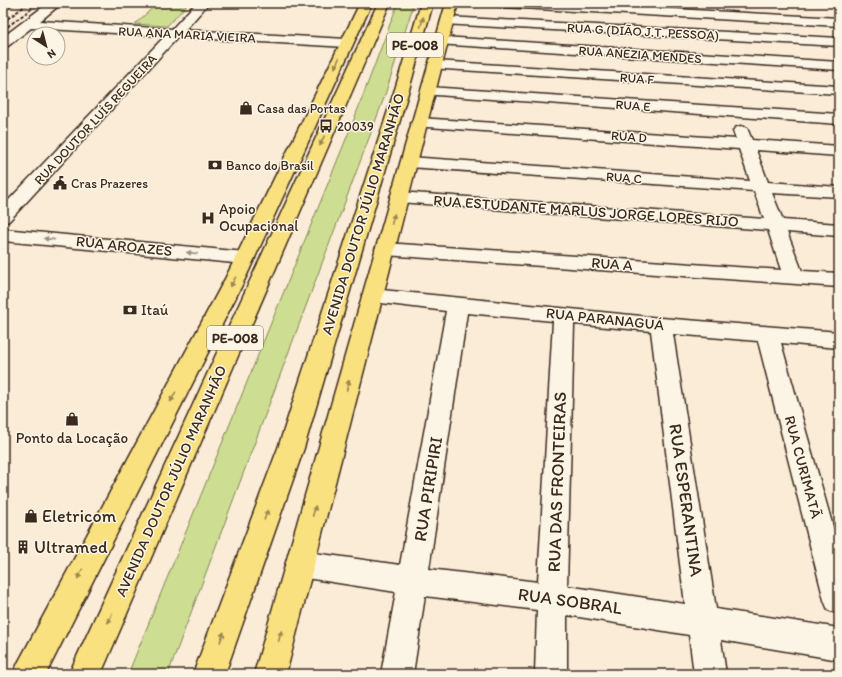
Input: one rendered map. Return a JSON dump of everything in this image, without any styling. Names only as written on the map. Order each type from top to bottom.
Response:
[{"type":"main road","name":"AVENIDA DOUTOR JÚLIO MARANHÃO","points":[[29,674],[245,258],[366,3]]},
{"type":"main road","name":"AVENIDA DOUTOR JÚLIO MARANHÃO","points":[[86,674],[384,3]]},
{"type":"main road","name":"AVENIDA DOUTOR JÚLIO MARANHÃO","points":[[209,674],[291,448],[403,86],[427,3]]},
{"type":"main road","name":"AVENIDA DOUTOR JÚLIO MARANHÃO","points":[[270,674],[447,22]]},
{"type":"street","points":[[3,43],[56,3]]},
{"type":"street","name":"RUA DOUTOR LUÍS REGUEIRA","points":[[3,217],[203,3]]},
{"type":"street","points":[[503,3],[839,22]]},
{"type":"street","points":[[697,3],[712,34]]},
{"type":"street","name":"RUA G (DIÃO J.T. PESSOA)","points":[[447,22],[712,34],[839,42]]},
{"type":"street","name":"RUA ANEZIA MENDES","points":[[447,22],[720,59],[839,66]]},
{"type":"street","name":"RUA ANA MARIA VIEIRA","points":[[27,24],[346,43]]},
{"type":"street","points":[[727,36],[738,60]]},
{"type":"street","points":[[720,59],[734,112],[794,277]]},
{"type":"street","name":"RUA F","points":[[435,65],[839,90]]},
{"type":"street","name":"RUA E","points":[[428,91],[839,119]]},
{"type":"street","name":"RUA D","points":[[419,122],[839,151]]},
{"type":"street","name":"RUA C","points":[[409,162],[839,192]]},
{"type":"street","name":"RUA ESTUDANTE MARLUS JORGE LOPES RIJO","points":[[399,197],[839,230]]},
{"type":"street","name":"RUA AROAZES","points":[[3,235],[245,258]]},
{"type":"street","name":"RUA A","points":[[385,249],[839,280]]},
{"type":"street","name":"RUA PARANAGUÁ","points":[[372,296],[661,325],[839,340]]},
{"type":"street","name":"RUA PIRIPIRI","points":[[397,674],[458,304]]},
{"type":"street","name":"RUA DAS FRONTEIRAS","points":[[551,674],[552,598],[564,315]]},
{"type":"street","name":"RUA ESPERANTINA","points":[[661,325],[704,622],[710,674]]},
{"type":"street","name":"RUA CURIMATÃ","points":[[767,333],[839,600]]},
{"type":"street","name":"RUA SOBRAL","points":[[300,564],[413,581],[552,598],[839,644]]},
{"type":"green space","points":[[158,3],[189,3],[167,26],[135,24]]},
{"type":"green space","points":[[398,3],[414,3],[384,98],[168,674],[128,674],[353,122]]},
{"type":"tram line","points":[[3,12],[16,3]]},
{"type":"railway","points":[[3,22],[29,3]]},
{"type":"railway","points":[[3,30],[39,3]]},
{"type":"place","name":"Casa das Portas","points":[[246,108]]},
{"type":"place","name":"20039","points":[[326,126]]},
{"type":"place","name":"Banco do Brasil","points":[[215,165]]},
{"type":"place","name":"Cras Prazeres","points":[[60,183]]},
{"type":"place","name":"Apoio Ocupacional","points":[[208,218]]},
{"type":"place","name":"Itaú","points":[[130,310]]},
{"type":"place","name":"Ponto da Locação","points":[[72,419]]},
{"type":"place","name":"Eletricom","points":[[31,516]]},
{"type":"place","name":"Ultramed","points":[[23,547]]}]
